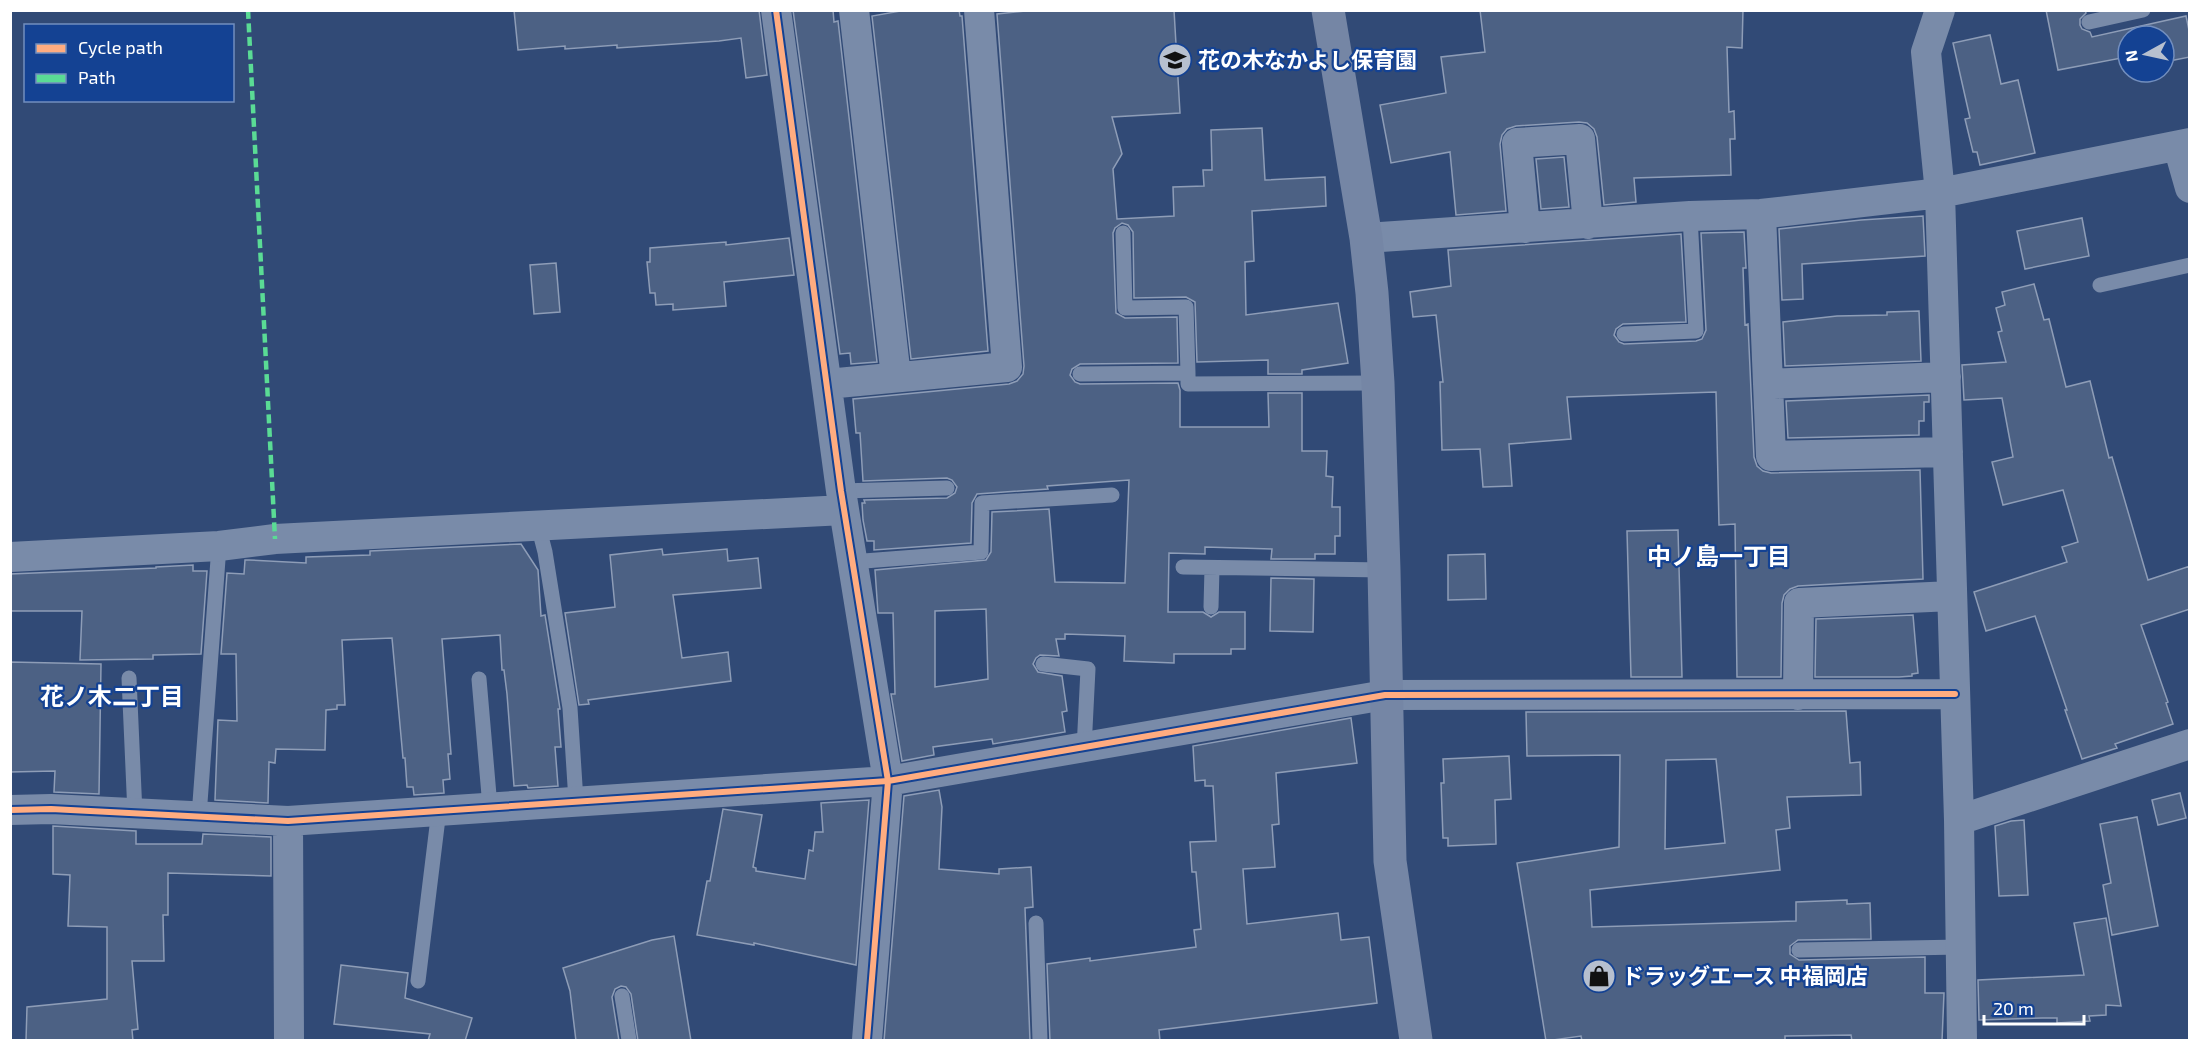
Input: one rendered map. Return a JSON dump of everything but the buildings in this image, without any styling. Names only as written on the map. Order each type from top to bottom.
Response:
[{"type":"street","points":[[776,10],[851,562],[888,781],[867,1041]]},
{"type":"street","points":[[854,10],[896,377]]},
{"type":"street","points":[[827,384],[1007,367],[979,10]]},
{"type":"street","points":[[1329,10],[1366,238],[1378,383],[1390,861],[1416,1041]]},
{"type":"street","points":[[1940,10],[1926,52],[1940,193],[1959,820],[1962,1041]]},
{"type":"street","points":[[1525,228],[1517,143],[1580,139],[1588,224]]},
{"type":"street","points":[[1366,238],[1690,216],[1761,214],[1940,193],[2184,145],[2190,188]]},
{"type":"street","points":[[1761,214],[1771,456],[1948,452]]},
{"type":"street","points":[[1768,384],[1946,377]]},
{"type":"street","points":[[10,557],[219,546],[275,539],[538,525],[842,500]]},
{"type":"street","points":[[1798,695],[1799,603],[1952,596]]},
{"type":"street","points":[[10,810],[51,809],[288,821],[888,781],[1385,695],[1955,693]]},
{"type":"street","points":[[1959,820],[2190,744]]},
{"type":"street","points":[[288,821],[289,1041]]},
{"type":"lane","points":[[2089,22],[2143,10]]},
{"type":"lane","points":[[1624,334],[1696,331],[1690,216]]},
{"type":"lane","points":[[1123,233],[1125,308],[1186,307],[1188,384],[1378,383]]},
{"type":"lane","points":[[2100,285],[2190,265]]},
{"type":"lane","points":[[1080,374],[1188,373]]},
{"type":"lane","points":[[842,500],[947,488]]},
{"type":"lane","points":[[851,562],[981,552],[982,503],[1112,495]]},
{"type":"lane","points":[[538,525],[545,552],[570,708],[576,801]]},
{"type":"lane","points":[[199,816],[219,546]]},
{"type":"lane","points":[[1183,567],[1384,570]]},
{"type":"lane","points":[[1211,607],[1212,568]]},
{"type":"lane","points":[[1043,664],[1088,669],[1083,749]]},
{"type":"lane","points":[[129,678],[135,814]]},
{"type":"lane","points":[[479,678],[490,807]]},
{"type":"lane","points":[[418,981],[439,810]]},
{"type":"lane","points":[[1036,923],[1040,1041]]},
{"type":"lane","points":[[1799,950],[1961,947]]},
{"type":"lane","points":[[622,996],[628,1041]]},
{"type":"marked path","points":[[248,10],[275,539]]},
{"type":"cycle path","points":[[776,10],[841,491],[888,781],[867,1040]]},
{"type":"cycle path","points":[[10,810],[51,809],[288,821],[888,781],[1385,695],[1955,694]]},
{"type":"place","name":"花の木なかよし保育園","points":[[1175,60]]},
{"type":"place","name":"ドラッグエース 中福岡店","points":[[1599,976]]},
{"type":"district","name":"中ノ島一丁目","points":[[1719,557]]},
{"type":"district","name":"花ノ木二丁目","points":[[112,697]]}]
